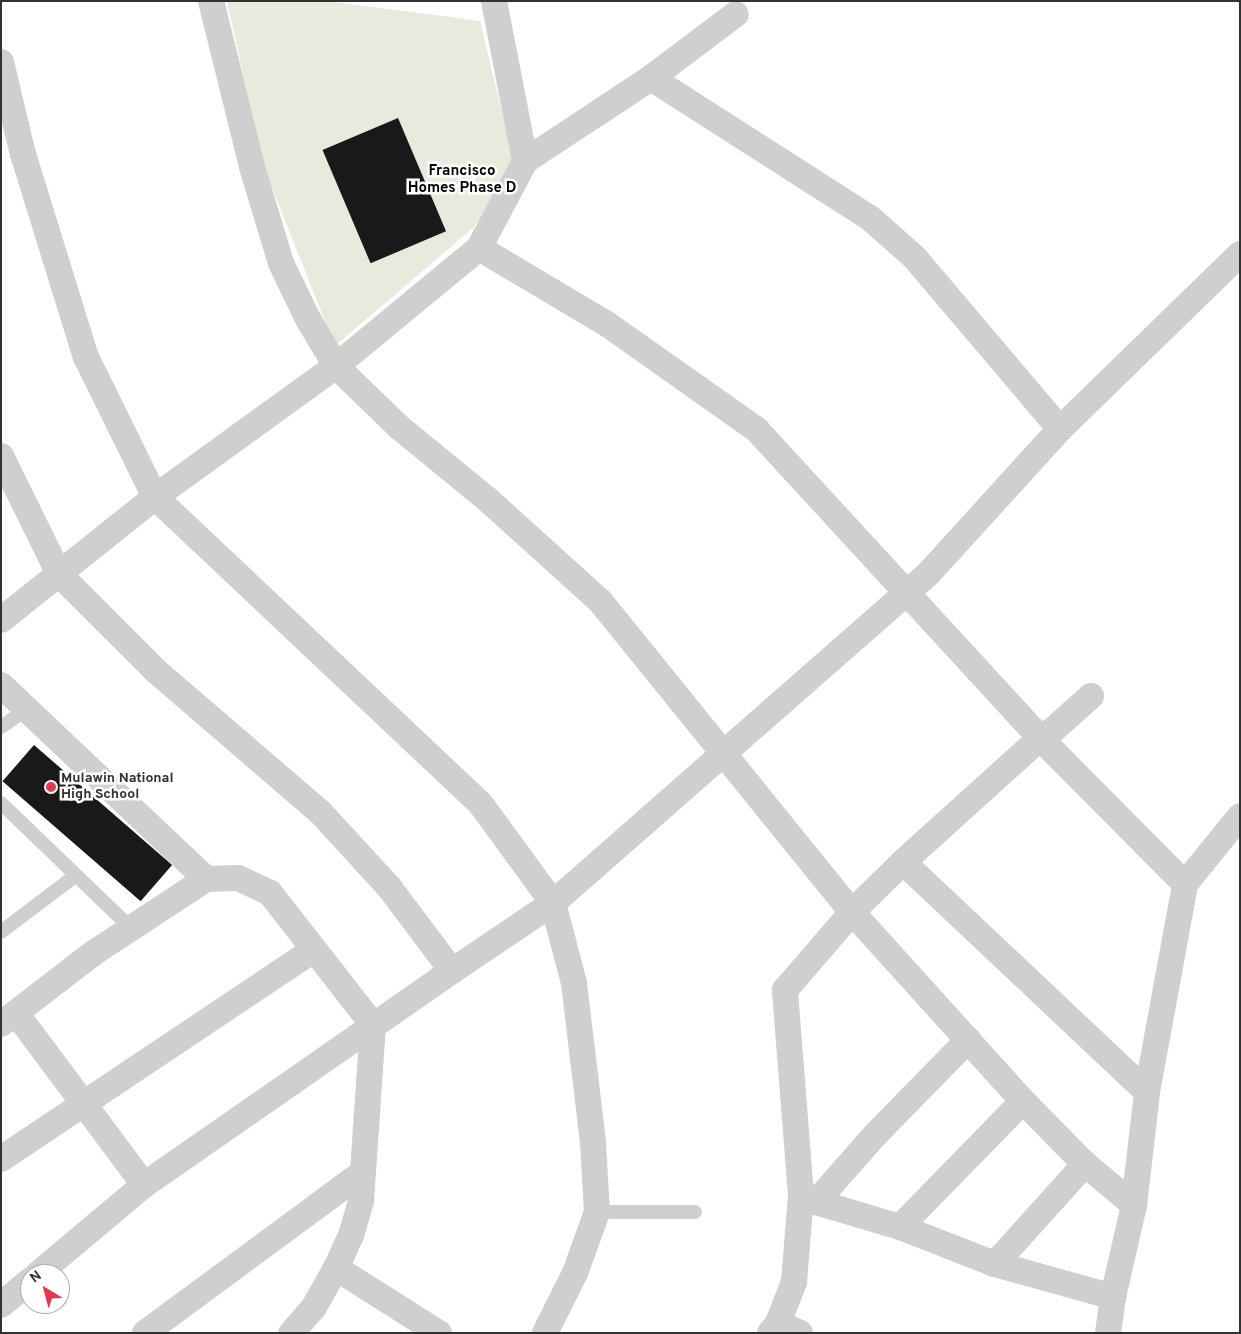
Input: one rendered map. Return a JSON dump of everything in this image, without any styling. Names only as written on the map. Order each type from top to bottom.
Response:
[{"type":"street","points":[[211,1],[252,167],[281,263],[308,319],[336,366],[399,427],[487,499],[600,601],[852,912],[1023,1101],[1085,1164],[1134,1205]]},
{"type":"street","points":[[494,1],[525,161]]},
{"type":"street","points":[[1,620],[155,497],[336,366],[479,248],[525,161],[651,78],[736,14]]},
{"type":"street","points":[[1,62],[12,158],[86,357],[155,497],[480,803],[554,904],[574,983],[592,1143],[597,1212],[575,1273],[545,1333]]},
{"type":"street","points":[[651,78],[870,218],[915,258],[1060,429]]},
{"type":"street","points":[[479,248],[607,324],[757,430],[1040,738],[1185,884]]},
{"type":"street","points":[[50,1264],[144,1185],[452,970],[554,904],[929,573],[1060,429],[1240,254]]},
{"type":"street","points":[[1,456],[59,574],[156,671],[320,812],[390,887],[452,970]]},
{"type":"street","points":[[1,685],[206,879]]},
{"type":"street","points":[[783,1330],[794,1282],[809,1198],[785,990],[852,912],[903,862],[1040,738],[1053,730],[1091,696]]},
{"type":"street","points":[[1108,1333],[1113,1297],[1134,1205],[1147,1092],[1185,884],[1240,816]]},
{"type":"street","points":[[903,862],[1147,1092]]},
{"type":"street","points":[[144,1185],[84,1104],[8,1018],[95,952],[206,879],[238,878],[270,893],[373,1025],[361,1201],[351,1235],[336,1268],[314,1307],[291,1333]]},
{"type":"street","points":[[1,1159],[313,950]]},
{"type":"street","points":[[809,1198],[876,1134],[968,1040]]},
{"type":"street","points":[[900,1227],[1023,1101]]},
{"type":"street","points":[[995,1264],[1085,1164]]},
{"type":"street","points":[[144,1333],[362,1173]]},
{"type":"street","points":[[809,1198],[900,1227],[995,1264],[1113,1297]]},
{"type":"street","points":[[336,1268],[439,1333]]},
{"type":"street","points":[[1,1304],[20,1289]]},
{"type":"lane","points":[[1,728],[27,708]]},
{"type":"lane","points":[[1,803],[131,928]]},
{"type":"lane","points":[[1,932],[75,876]]},
{"type":"lane","points":[[597,1212],[695,1212]]},
{"type":"shaded area","points":[[227,1],[327,1],[480,21],[515,166],[474,227],[335,346],[263,165]]},
{"type":"building","points":[[398,118],[446,231],[371,263],[323,150]]},
{"type":"building","points":[[34,745],[172,865],[141,901],[3,781]]},
{"type":"place","name":"Mulawin National High School","points":[[51,787]]},
{"type":"district","name":"Francisco Homes Phase D","points":[[462,180]]}]
